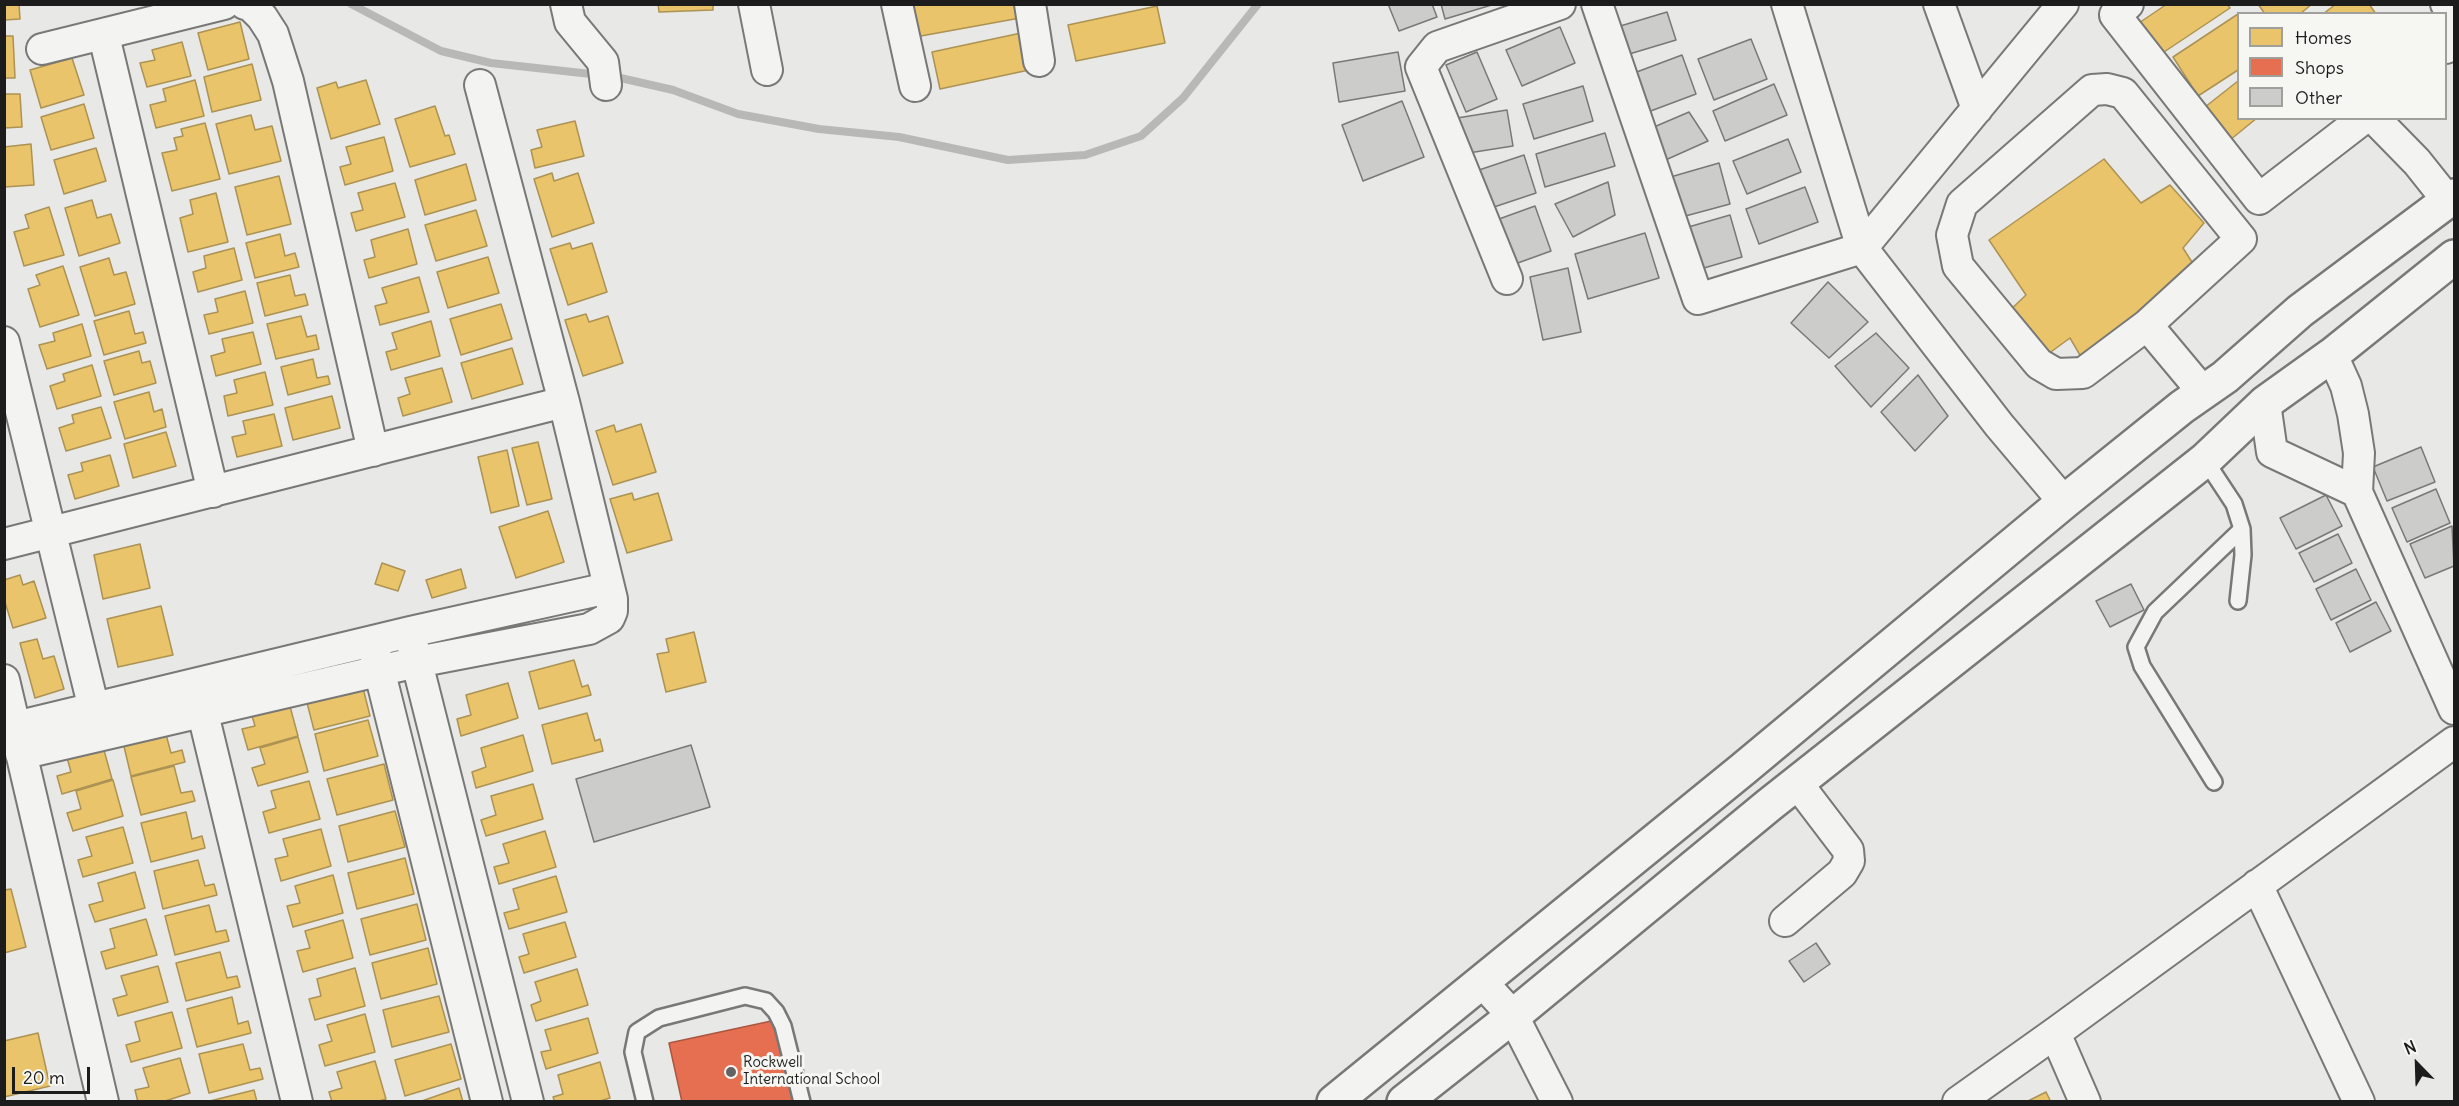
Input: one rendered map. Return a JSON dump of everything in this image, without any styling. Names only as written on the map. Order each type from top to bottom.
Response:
[{"type":"main road","points":[[1334,1101],[1802,720],[2064,502],[2225,377],[2300,311],[2451,198]]},
{"type":"main road","points":[[1404,1101],[1513,1016],[1797,783],[2205,460],[2265,404],[2332,355],[2454,257]]},
{"type":"main road","points":[[1802,720],[1831,756]]},
{"type":"street","points":[[42,49],[104,36],[224,4]]},
{"type":"street","points":[[245,4],[250,5],[262,16],[273,34],[288,81],[373,451]]},
{"type":"street","points":[[566,4],[570,22],[598,54],[605,77]]},
{"type":"street","points":[[754,4],[767,70]]},
{"type":"street","points":[[897,4],[915,86]]},
{"type":"street","points":[[1030,4],[1039,61]]},
{"type":"street","points":[[1507,279],[1421,67],[1437,47],[1560,4]]},
{"type":"street","points":[[1597,4],[1698,299],[1862,248],[2063,4]]},
{"type":"street","points":[[1787,4],[1862,248],[1999,425],[2064,502]]},
{"type":"street","points":[[1939,4],[1977,109]]},
{"type":"street","points":[[2128,4],[2115,15],[2259,199],[2361,120]]},
{"type":"street","points":[[2446,4],[2454,16]]},
{"type":"street","points":[[104,36],[213,492]]},
{"type":"street","points":[[18,741],[94,709],[199,698],[379,671],[590,629],[604,623],[612,611],[612,599],[564,402],[480,85]]},
{"type":"street","points":[[2107,89],[2123,93],[2241,239],[2147,325],[2083,374],[2056,374],[2039,364],[1958,266],[1952,235],[1962,204],[2092,90],[2107,89]]},
{"type":"street","points":[[2376,120],[2451,198]]},
{"type":"street","points":[[2147,325],[2203,392]]},
{"type":"street","points":[[4,342],[94,709]]},
{"type":"street","points":[[2332,355],[2346,386],[2353,414],[2359,453],[2357,492],[2454,709]]},
{"type":"street","points":[[4,544],[564,402]]},
{"type":"street","points":[[2265,404],[2272,452],[2357,492]]},
{"type":"street","points":[[18,741],[199,698],[372,641],[608,588]]},
{"type":"street","points":[[410,632],[528,1101]]},
{"type":"street","points":[[372,641],[487,1101]]},
{"type":"street","points":[[4,680],[103,1101]]},
{"type":"street","points":[[199,698],[297,1101]]},
{"type":"street","points":[[1958,1101],[2055,1034],[2454,742]]},
{"type":"street","points":[[1785,921],[1842,873],[1849,861],[1848,850],[1797,783]]},
{"type":"street","points":[[2257,885],[2359,1101]]},
{"type":"street","points":[[1482,982],[1513,1016],[1557,1101]]},
{"type":"street","points":[[2055,1034],[2085,1101]]},
{"type":"lane","points":[[2205,460],[2234,504],[2242,529],[2243,555],[2238,601]]},
{"type":"lane","points":[[2214,782],[2142,666],[2136,647],[2155,612],[2242,529]]},
{"type":"lane","points":[[645,1101],[633,1052],[636,1032],[659,1018],[746,996],[766,1001],[776,1012],[783,1026],[802,1101]]},
{"type":"building: Homes","points":[[4,4],[19,4],[20,19],[4,20]]},
{"type":"building: Homes","points":[[658,4],[713,4],[713,10],[659,12]]},
{"type":"building: Homes","points":[[904,4],[1018,4],[1020,18],[910,38]]},
{"type":"building: Homes","points":[[2167,4],[2227,4],[2230,8],[2155,58],[2133,27]]},
{"type":"building: Homes","points":[[2258,4],[2312,4],[2302,12],[2264,12]]},
{"type":"building: Homes","points":[[2336,4],[2369,4],[2375,12],[2326,12]]},
{"type":"building: Homes","points":[[1157,6],[1165,43],[1076,61],[1068,25]]},
{"type":"building: Homes","points":[[2237,15],[2237,71],[2198,96],[2173,57]]},
{"type":"building: Homes","points":[[240,22],[249,59],[208,70],[198,33]]},
{"type":"building: Homes","points":[[1021,33],[1029,70],[940,89],[932,52]]},
{"type":"building: Homes","points":[[4,36],[13,36],[15,78],[4,78]]},
{"type":"building: Homes","points":[[182,42],[191,76],[147,87],[140,63],[155,60],[152,50]]},
{"type":"building: Homes","points":[[72,58],[84,95],[41,108],[30,70]]},
{"type":"building: Homes","points":[[252,64],[261,100],[212,112],[204,77]]},
{"type":"building: Homes","points":[[195,80],[204,116],[156,128],[150,105],[166,101],[163,89]]},
{"type":"building: Homes","points":[[366,80],[380,124],[331,139],[317,88],[336,82],[338,88]]},
{"type":"building: Homes","points":[[2237,82],[2237,120],[2255,120],[2230,140],[2205,107]]},
{"type":"building: Homes","points":[[4,94],[20,94],[22,127],[4,128]]},
{"type":"building: Homes","points":[[84,104],[94,138],[51,150],[41,117]]},
{"type":"building: Homes","points":[[435,106],[445,136],[449,135],[455,154],[410,167],[395,119]]},
{"type":"building: Homes","points":[[251,115],[255,130],[272,126],[281,161],[229,174],[216,124]]},
{"type":"building: Homes","points":[[575,121],[584,156],[535,168],[531,150],[542,147],[537,130]]},
{"type":"building: Homes","points":[[205,123],[220,179],[172,191],[162,153],[177,150],[174,138],[183,136],[181,129]]},
{"type":"building: Homes","points":[[384,137],[393,171],[345,185],[340,167],[351,164],[346,147]]},
{"type":"building: Homes","points":[[31,144],[34,185],[4,187],[4,147]]},
{"type":"building: Homes","points":[[96,148],[106,181],[64,194],[54,160]]},
{"type":"building: Homes","points":[[2104,159],[2141,203],[2170,185],[2204,223],[2183,248],[2197,270],[2084,362],[2070,338],[2044,357],[2006,314],[2026,295],[1989,240]]},
{"type":"building: Homes","points":[[466,164],[476,200],[425,215],[415,180]]},
{"type":"building: Homes","points":[[552,173],[554,181],[578,173],[594,223],[552,237],[534,179]]},
{"type":"building: Homes","points":[[279,176],[291,224],[247,235],[235,187]]},
{"type":"building: Homes","points":[[395,183],[405,217],[356,231],[351,213],[363,210],[358,193]]},
{"type":"building: Homes","points":[[216,193],[228,242],[188,252],[180,218],[193,214],[190,200]]},
{"type":"building: Homes","points":[[92,200],[97,218],[111,214],[120,243],[79,256],[65,208]]},
{"type":"building: Homes","points":[[49,207],[64,255],[24,266],[14,232],[29,228],[25,215]]},
{"type":"building: Homes","points":[[476,210],[487,246],[436,261],[425,225]]},
{"type":"building: Homes","points":[[408,229],[417,264],[369,278],[364,260],[375,257],[371,240]]},
{"type":"building: Homes","points":[[280,234],[285,256],[295,253],[299,267],[255,278],[246,243]]},
{"type":"building: Homes","points":[[570,243],[572,249],[592,243],[607,292],[568,305],[550,249]]},
{"type":"building: Homes","points":[[234,248],[242,280],[198,292],[193,272],[206,268],[204,256]]},
{"type":"building: Homes","points":[[488,257],[499,293],[448,308],[437,272]]},
{"type":"building: Homes","points":[[109,258],[114,275],[126,272],[135,304],[95,316],[80,267]]},
{"type":"building: Homes","points":[[63,266],[79,315],[40,327],[28,289],[40,285],[36,275]]},
{"type":"building: Homes","points":[[290,275],[295,296],[305,294],[308,305],[265,316],[257,283]]},
{"type":"building: Homes","points":[[419,277],[429,312],[380,325],[375,306],[387,303],[382,288]]},
{"type":"building: Homes","points":[[245,291],[253,323],[209,334],[204,315],[218,312],[215,299]]},
{"type":"building: Homes","points":[[501,304],[512,339],[461,355],[450,319]]},
{"type":"building: Homes","points":[[129,311],[135,334],[143,332],[146,343],[104,355],[94,321]]},
{"type":"building: Homes","points":[[586,314],[589,322],[608,316],[623,363],[583,376],[565,320]]},
{"type":"building: Homes","points":[[301,316],[307,337],[316,335],[319,349],[276,359],[267,324]]},
{"type":"building: Homes","points":[[431,321],[440,356],[391,370],[386,352],[397,349],[392,333]]},
{"type":"building: Homes","points":[[82,324],[91,356],[47,369],[39,345],[55,341],[53,333]]},
{"type":"building: Homes","points":[[253,332],[261,364],[216,376],[211,356],[225,352],[222,339]]},
{"type":"building: Homes","points":[[512,348],[523,384],[472,399],[461,363]]},
{"type":"building: Homes","points":[[139,351],[142,363],[150,361],[156,383],[114,395],[104,361]]},
{"type":"building: Homes","points":[[313,359],[317,378],[328,376],[330,384],[288,395],[281,367]]},
{"type":"building: Homes","points":[[92,365],[101,396],[57,409],[50,386],[65,381],[63,374]]},
{"type":"building: Homes","points":[[442,368],[452,402],[403,416],[398,398],[410,394],[405,378]]},
{"type":"building: Homes","points":[[265,372],[273,405],[228,416],[224,396],[237,393],[234,380]]},
{"type":"building: Homes","points":[[149,392],[154,412],[162,409],[166,427],[125,439],[114,402]]},
{"type":"building: Homes","points":[[332,396],[340,428],[293,440],[285,408]]},
{"type":"building: Homes","points":[[101,407],[111,438],[66,451],[59,428],[74,423],[72,415]]},
{"type":"building: Homes","points":[[274,414],[282,446],[237,457],[232,437],[246,434],[243,421]]},
{"type":"building: Homes","points":[[641,424],[656,472],[613,485],[596,431],[614,425],[616,432]]},
{"type":"building: Homes","points":[[166,432],[176,466],[133,478],[124,444]]},
{"type":"building: Homes","points":[[538,442],[552,499],[527,505],[512,448]]},
{"type":"building: Homes","points":[[507,450],[519,506],[491,513],[478,457]]},
{"type":"building: Homes","points":[[110,455],[119,486],[75,499],[68,475],[83,471],[81,463]]},
{"type":"building: Homes","points":[[632,493],[634,500],[658,493],[672,540],[627,553],[610,499]]},
{"type":"building: Homes","points":[[548,511],[564,562],[516,578],[499,527]]},
{"type":"building: Homes","points":[[140,544],[150,588],[103,599],[94,555]]},
{"type":"building: Homes","points":[[382,563],[405,571],[398,591],[375,584]]},
{"type":"building: Homes","points":[[461,569],[466,588],[432,598],[426,580]]},
{"type":"building: Homes","points":[[20,575],[23,585],[34,581],[46,618],[13,628],[4,599],[4,580]]},
{"type":"building: Homes","points":[[161,606],[173,655],[118,667],[107,619]]},
{"type":"building: Homes","points":[[694,632],[706,682],[666,692],[657,654],[669,652],[666,639]]},
{"type":"building: Homes","points":[[37,639],[43,659],[54,656],[64,689],[35,698],[20,643]]},
{"type":"building: Homes","points":[[574,660],[582,687],[588,685],[591,695],[539,709],[529,672]]},
{"type":"building: Homes","points":[[361,680],[370,716],[314,730],[305,695]]},
{"type":"building: Homes","points":[[508,683],[518,718],[461,736],[457,719],[471,715],[466,695]]},
{"type":"building: Homes","points":[[288,699],[298,736],[248,750],[242,729],[255,726],[250,709]]},
{"type":"building: Homes","points":[[587,713],[595,741],[600,739],[603,751],[552,764],[542,725]]},
{"type":"building: Homes","points":[[368,720],[378,756],[324,771],[315,734]]},
{"type":"building: Homes","points":[[164,727],[171,753],[182,750],[185,762],[131,776],[122,738]]},
{"type":"building: Homes","points":[[523,735],[533,771],[476,788],[472,772],[486,767],[481,748]]},
{"type":"building: Homes","points":[[298,737],[308,772],[258,786],[252,768],[265,764],[260,748]]},
{"type":"building: Homes","points":[[102,743],[112,779],[62,794],[57,776],[71,772],[66,754]]},
{"type":"building: Homes","points":[[384,764],[393,800],[337,815],[327,779]]},
{"type":"building: Homes","points":[[174,766],[181,793],[192,791],[195,801],[141,815],[131,777]]},
{"type":"building: Homes","points":[[113,780],[123,816],[73,831],[67,813],[81,809],[76,791]]},
{"type":"building: Homes","points":[[309,781],[320,819],[269,833],[263,812],[276,808],[271,791]]},
{"type":"building: Homes","points":[[533,784],[543,819],[486,836],[481,820],[496,815],[491,796]]},
{"type":"building: Homes","points":[[395,811],[405,847],[348,862],[339,826]]},
{"type":"building: Homes","points":[[186,812],[192,839],[202,836],[205,848],[151,862],[141,823]]},
{"type":"building: Homes","points":[[123,827],[133,863],[83,877],[78,860],[92,856],[86,837]]},
{"type":"building: Homes","points":[[321,829],[331,866],[281,881],[275,859],[288,856],[283,839]]},
{"type":"building: Homes","points":[[545,831],[556,867],[499,884],[494,867],[509,863],[503,844]]},
{"type":"building: Homes","points":[[405,858],[414,894],[357,909],[348,873]]},
{"type":"building: Homes","points":[[198,860],[205,886],[214,884],[217,895],[163,909],[154,871]]},
{"type":"building: Homes","points":[[135,872],[145,908],[95,922],[89,905],[103,901],[98,883]]},
{"type":"building: Homes","points":[[333,875],[343,913],[293,927],[287,906],[300,903],[295,886]]},
{"type":"building: Homes","points":[[556,876],[567,912],[509,929],[504,913],[519,909],[513,889]]},
{"type":"building: Homes","points":[[11,889],[26,947],[4,953],[4,890]]},
{"type":"building: Homes","points":[[417,904],[426,940],[370,955],[361,919]]},
{"type":"building: Homes","points":[[209,905],[216,932],[226,930],[229,941],[175,955],[165,916]]},
{"type":"building: Homes","points":[[146,919],[157,955],[106,969],[101,952],[115,948],[110,929]]},
{"type":"building: Homes","points":[[343,920],[353,958],[303,972],[297,951],[310,948],[305,931]]},
{"type":"building: Homes","points":[[565,922],[576,957],[524,973],[519,957],[529,954],[523,934]]},
{"type":"building: Homes","points":[[428,948],[437,984],[381,999],[372,963]]},
{"type":"building: Homes","points":[[220,952],[227,978],[237,976],[240,987],[186,1001],[176,963]]},
{"type":"building: Homes","points":[[158,966],[168,1002],[118,1016],[113,999],[127,995],[121,976]]},
{"type":"building: Homes","points":[[355,968],[365,1006],[315,1020],[309,999],[321,996],[317,979]]},
{"type":"building: Homes","points":[[577,969],[588,1005],[536,1021],[531,1005],[541,1001],[535,982]]},
{"type":"building: Homes","points":[[439,996],[449,1032],[392,1047],[383,1010]]},
{"type":"building: Homes","points":[[232,997],[238,1024],[248,1021],[251,1033],[197,1047],[187,1009]]},
{"type":"building: Homes","points":[[172,1012],[182,1048],[131,1062],[126,1045],[140,1041],[135,1022]]},
{"type":"building: Homes","points":[[365,1014],[375,1052],[325,1066],[319,1045],[332,1041],[327,1025]]},
{"type":"building: Homes","points":[[588,1018],[598,1053],[546,1069],[541,1052],[551,1050],[545,1030]]},
{"type":"building: Homes","points":[[38,1033],[50,1086],[4,1097],[4,1041]]},
{"type":"building: Homes","points":[[243,1044],[250,1070],[260,1068],[263,1079],[209,1093],[199,1054]]},
{"type":"building: Homes","points":[[451,1044],[461,1079],[405,1096],[395,1060]]},
{"type":"building: Homes","points":[[180,1058],[190,1093],[162,1102],[138,1102],[135,1090],[149,1087],[143,1068]]},
{"type":"building: Homes","points":[[375,1061],[386,1099],[376,1102],[332,1102],[329,1092],[342,1088],[337,1072]]},
{"type":"building: Homes","points":[[600,1062],[610,1098],[597,1102],[555,1102],[553,1097],[563,1094],[558,1075]]},
{"type":"building: Homes","points":[[459,1088],[463,1102],[419,1102]]},
{"type":"building: Homes","points":[[254,1090],[257,1102],[210,1102],[210,1101]]},
{"type":"building: Homes","points":[[2046,1092],[2051,1102],[2026,1102]]},
{"type":"building: Shops","name":"Rockwell International School","points":[[776,1020],[793,1102],[682,1102],[669,1043]]},
{"type":"building: Other","points":[[1388,4],[1432,4],[1437,17],[1399,31]]},
{"type":"building: Other","points":[[1441,4],[1495,4],[1445,19]]},
{"type":"building: Other","points":[[1667,12],[1676,40],[1626,55],[1617,27]]},
{"type":"building: Other","points":[[1560,27],[1575,63],[1522,86],[1506,50]]},
{"type":"building: Other","points":[[1751,39],[1767,79],[1714,100],[1698,59]]},
{"type":"building: Other","points":[[1398,52],[1405,91],[1339,102],[1333,63]]},
{"type":"building: Other","points":[[1477,52],[1497,99],[1466,112],[1446,65]]},
{"type":"building: Other","points":[[1682,55],[1696,94],[1648,112],[1634,73]]},
{"type":"building: Other","points":[[1774,84],[1787,115],[1725,141],[1713,111]]},
{"type":"building: Other","points":[[1583,86],[1593,121],[1534,139],[1523,104]]},
{"type":"building: Other","points":[[1402,101],[1424,157],[1363,181],[1342,125]]},
{"type":"building: Other","points":[[1507,110],[1513,146],[1462,154],[1457,118]]},
{"type":"building: Other","points":[[1689,112],[1708,141],[1661,162],[1647,130]]},
{"type":"building: Other","points":[[1605,133],[1615,166],[1545,187],[1536,154]]},
{"type":"building: Other","points":[[1788,139],[1801,172],[1747,194],[1733,161]]},
{"type":"building: Other","points":[[1524,155],[1536,193],[1488,209],[1476,171]]},
{"type":"building: Other","points":[[1719,163],[1730,204],[1678,218],[1667,178]]},
{"type":"building: Other","points":[[1608,182],[1615,215],[1573,237],[1555,204]]},
{"type":"building: Other","points":[[1805,187],[1818,222],[1759,244],[1746,209]]},
{"type":"building: Other","points":[[1535,206],[1551,251],[1515,264],[1499,219]]},
{"type":"building: Other","points":[[1730,215],[1742,257],[1697,270],[1685,228]]},
{"type":"building: Other","points":[[1645,233],[1659,278],[1588,299],[1575,254]]},
{"type":"building: Other","points":[[1568,268],[1581,332],[1543,340],[1530,277]]},
{"type":"building: Other","points":[[1828,282],[1868,322],[1829,358],[1791,323]]},
{"type":"building: Other","points":[[1876,333],[1909,368],[1871,407],[1835,366]]},
{"type":"building: Other","points":[[1918,375],[1948,416],[1915,451],[1881,412]]},
{"type":"building: Other","points":[[2421,447],[2435,482],[2387,501],[2373,467]]},
{"type":"building: Other","points":[[2436,489],[2450,523],[2407,542],[2392,508]]},
{"type":"building: Other","points":[[2326,495],[2342,526],[2296,549],[2280,518]]},
{"type":"building: Other","points":[[2452,526],[2454,566],[2425,578],[2410,544]]},
{"type":"building: Other","points":[[2338,534],[2352,563],[2314,582],[2299,553]]},
{"type":"building: Other","points":[[2356,569],[2371,600],[2331,620],[2316,589]]},
{"type":"building: Other","points":[[2131,584],[2144,610],[2110,627],[2096,601]]},
{"type":"building: Other","points":[[2376,602],[2391,631],[2350,652],[2336,623]]},
{"type":"building: Other","points":[[691,745],[710,807],[594,842],[576,779]]},
{"type":"building: Other","points":[[1816,943],[1830,964],[1804,982],[1789,961]]},
{"type":"waterway","points":[[351,4],[441,51],[491,63],[600,75]]},
{"type":"waterway","points":[[612,76],[673,90],[738,114],[819,129],[899,137],[1008,160],[1085,155],[1141,136],[1183,98],[1258,4]]},
{"type":"place","name":"Rockwell International School","points":[[731,1072]]}]
